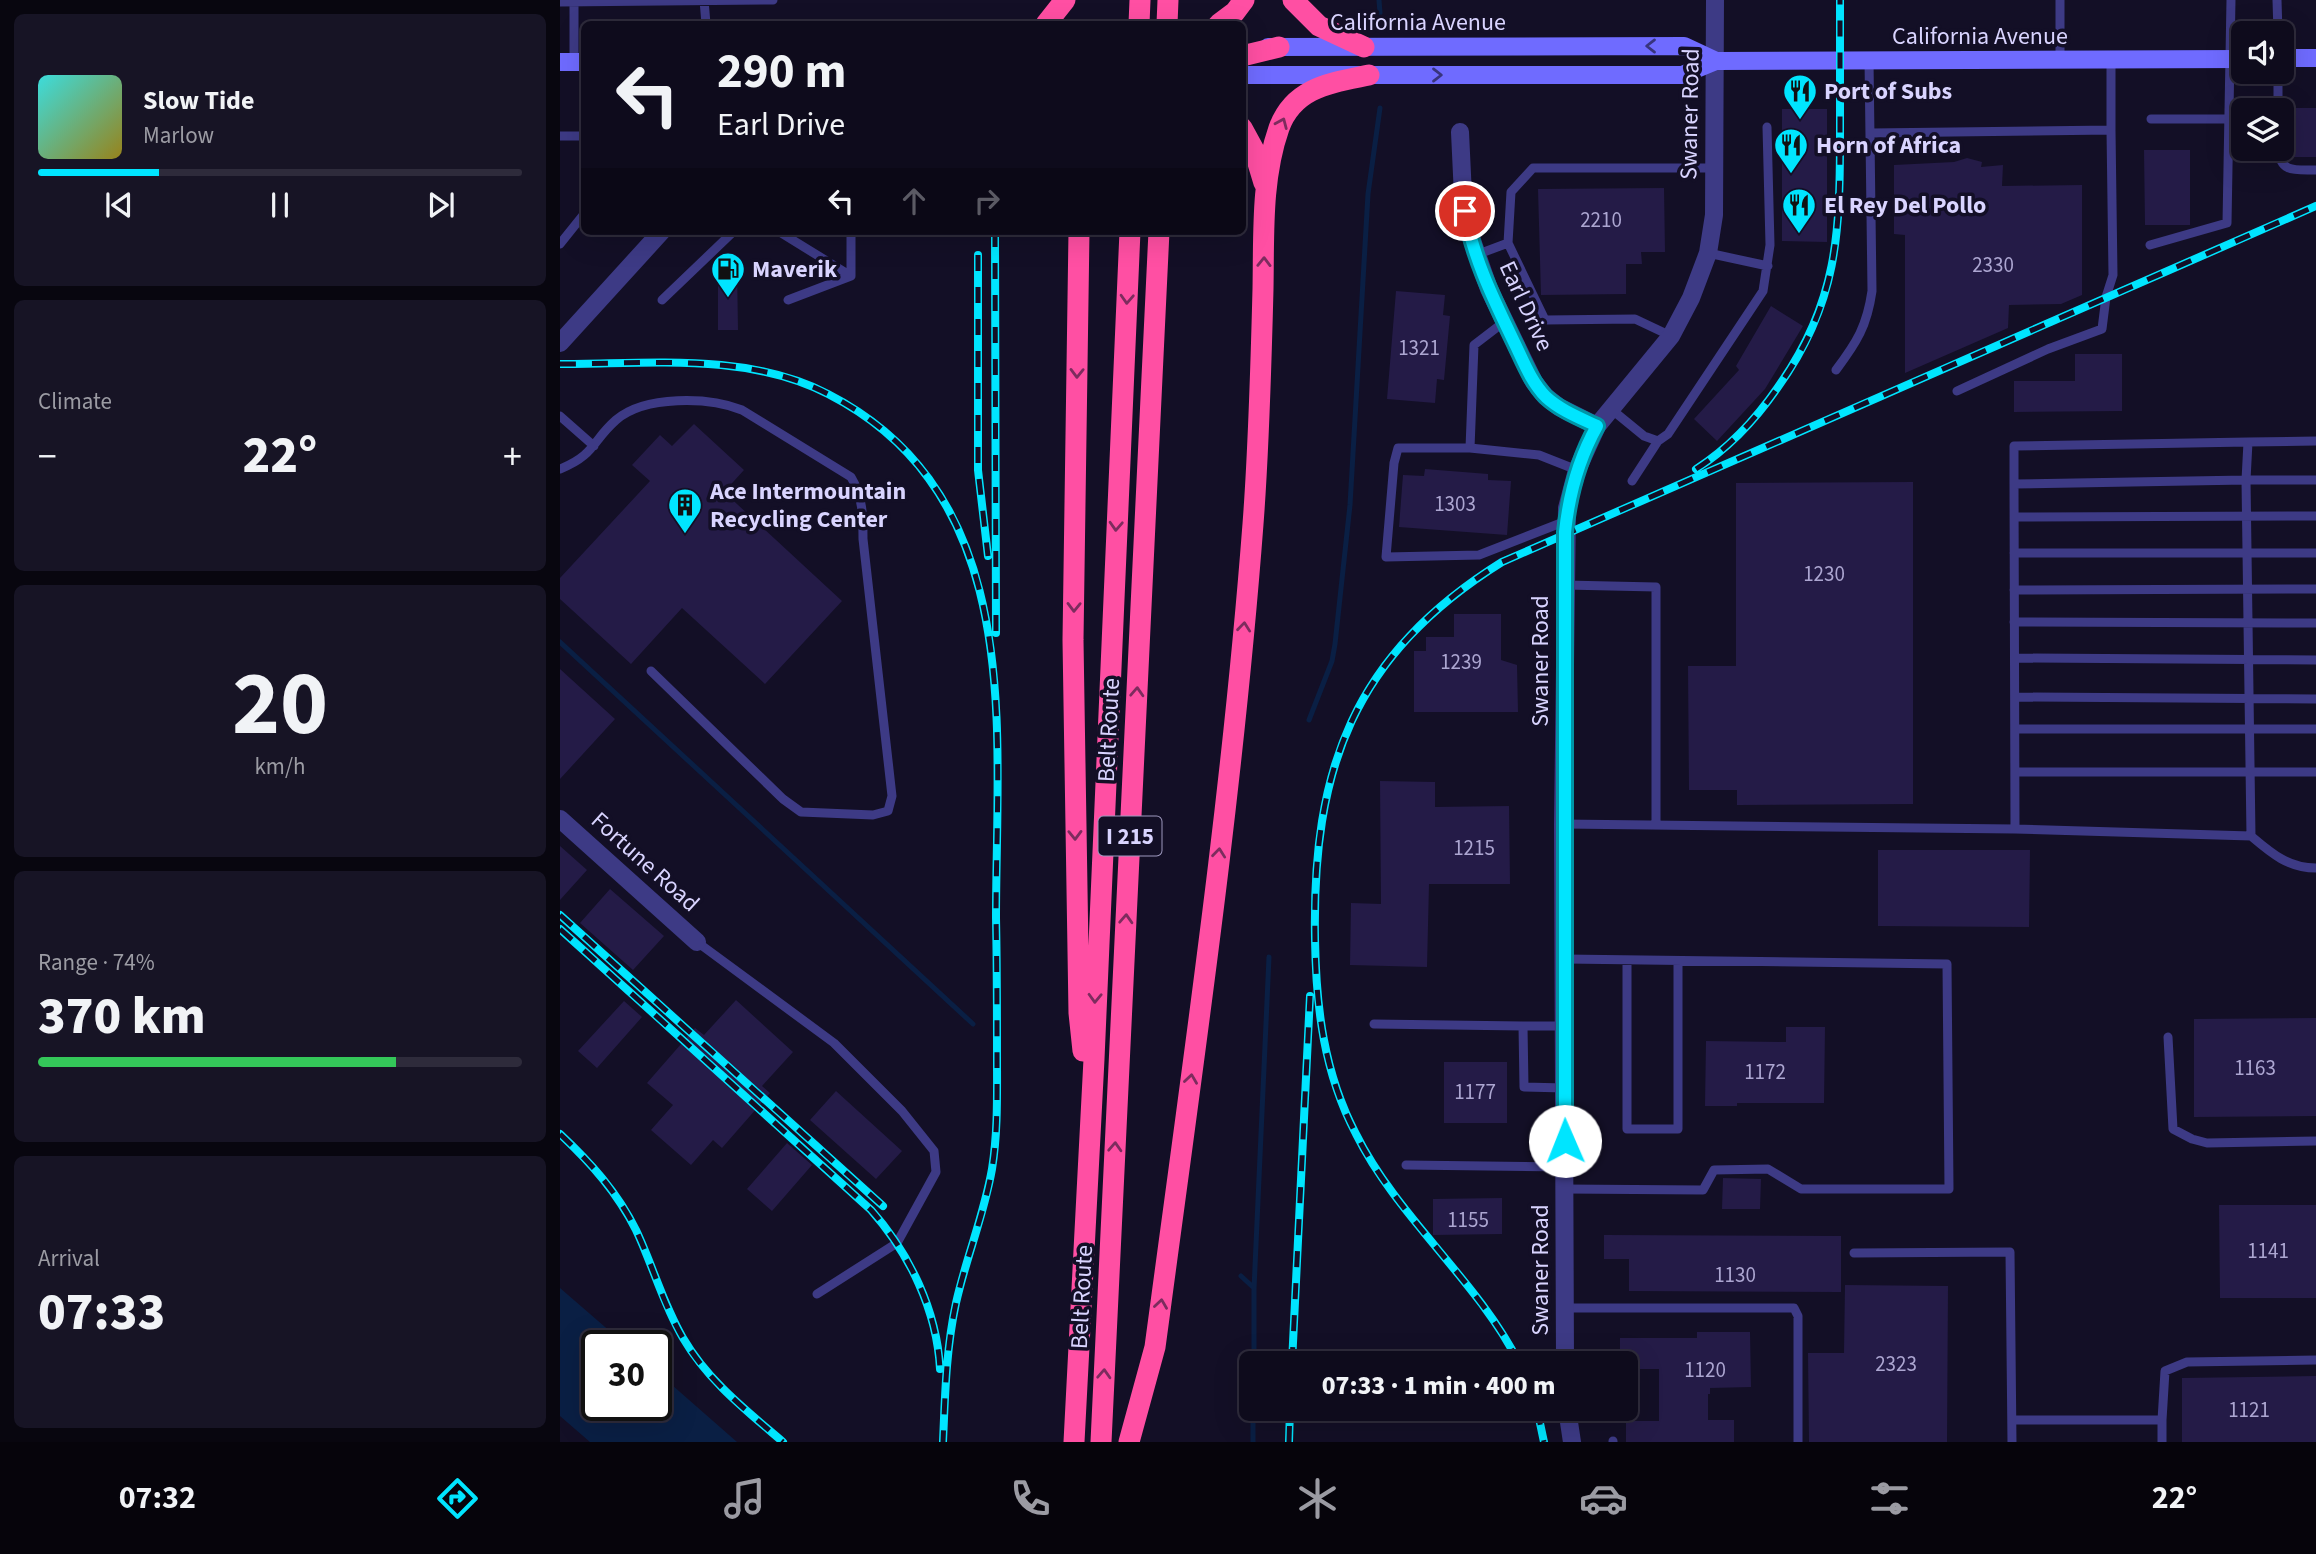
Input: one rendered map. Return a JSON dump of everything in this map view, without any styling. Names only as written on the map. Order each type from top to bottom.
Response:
[{"type":"highway","points":[[1048,21],[1065,0]]},
{"type":"highway","points":[[1127,0],[1146,21]]},
{"type":"highway","points":[[1139,21],[1140,0]]},
{"type":"highway","points":[[1167,21],[1168,0]]},
{"type":"highway","points":[[1223,21],[1235,12],[1244,0]]},
{"type":"highway","points":[[1293,0],[1319,26],[1364,47]]},
{"type":"highway","points":[[1246,54],[1279,47]]},
{"type":"highway","points":[[1129,1442],[1155,1347],[1203,992],[1248,595],[1258,449],[1265,189],[1279,128],[1293,102],[1318,86],[1369,75]]},
{"type":"highway","points":[[1246,135],[1254,150],[1265,189]]},
{"type":"highway","points":[[1079,235],[1073,640],[1074,793],[1079,1013],[1090,1130]]},
{"type":"highway","name":"Belt Route","points":[[1074,1442],[1130,235]]},
{"type":"highway","name":"Belt Route","points":[[1101,1442],[1159,235]]},
{"type":"main road","name":"California Avenue","points":[[1246,47],[1685,46],[1716,61]]},
{"type":"main road","points":[[2294,58],[2316,58]]},
{"type":"main road","name":"California Avenue","points":[[1246,75],[1682,75],[1716,61],[2231,59]]},
{"type":"street","name":"Swaner Road","points":[[1565,1351],[1563,824],[1566,521],[1577,470],[1597,426],[1671,336],[1691,298],[1708,253],[1714,215],[1715,0]]},
{"type":"street","name":"Earl Drive","points":[[1460,132],[1462,195],[1476,255],[1504,321],[1534,382],[1545,396],[1597,426]]},
{"type":"street","points":[[560,343],[658,235]]},
{"type":"street","name":"Fortune Road","points":[[560,819],[697,942]]},
{"type":"street","points":[[1569,1421],[1572,1442]]},
{"type":"lane","points":[[560,2],[773,0]]},
{"type":"lane","points":[[2060,0],[2060,60]]},
{"type":"lane","points":[[2231,0],[2233,21]]},
{"type":"lane","points":[[2277,0],[2278,21]]},
{"type":"lane","points":[[573,62],[580,1]]},
{"type":"lane","points":[[704,1],[706,21]]},
{"type":"lane","points":[[1836,370],[1863,332],[1869,315],[1873,239],[1869,60]]},
{"type":"lane","points":[[1956,391],[2048,349],[2102,329],[2106,297],[2113,275],[2111,60]]},
{"type":"lane","points":[[2150,245],[2227,223],[2230,119],[2235,84]]},
{"type":"lane","points":[[2151,119],[2230,119]]},
{"type":"lane","points":[[1632,481],[1658,441],[1668,434],[1763,291],[1770,245],[1767,127]]},
{"type":"lane","points":[[1871,133],[2111,130]]},
{"type":"lane","points":[[560,136],[581,136]]},
{"type":"lane","points":[[2280,161],[2289,170],[2316,170]]},
{"type":"lane","points":[[1671,336],[1635,319],[1545,320],[1508,243],[1511,192],[1534,168],[1714,168]]},
{"type":"lane","points":[[560,244],[581,218]]},
{"type":"lane","points":[[662,300],[730,235]]},
{"type":"lane","points":[[784,235],[851,276]]},
{"type":"lane","points":[[851,235],[851,276]]},
{"type":"lane","points":[[1476,255],[1508,243]]},
{"type":"lane","points":[[1708,253],[1768,266]]},
{"type":"lane","points":[[788,300],[851,276]]},
{"type":"lane","points":[[1470,448],[1474,345],[1504,321]]},
{"type":"lane","points":[[560,469],[582,459],[616,420],[638,409],[664,401],[723,402],[742,410],[851,477],[859,490],[863,509],[863,539],[891,796],[888,811],[873,815],[801,812],[783,799],[650,671]]},
{"type":"lane","points":[[1610,407],[1644,436],[1658,441]]},
{"type":"lane","points":[[560,416],[594,446]]},
{"type":"lane","points":[[2015,829],[2014,446],[2316,441]]},
{"type":"lane","points":[[2248,442],[2246,480],[2251,836]]},
{"type":"lane","points":[[1566,521],[1479,555],[1386,557],[1394,463],[1398,448],[1470,448],[1539,455],[1577,470]]},
{"type":"lane","points":[[2014,484],[2316,480]]},
{"type":"lane","points":[[2014,517],[2316,516]]},
{"type":"lane","points":[[2014,553],[2316,552]]},
{"type":"lane","points":[[1565,585],[1656,587],[1656,825]]},
{"type":"lane","points":[[2014,590],[2316,589]]},
{"type":"lane","points":[[2014,622],[2316,623]]},
{"type":"lane","points":[[2015,658],[2316,660]]},
{"type":"lane","points":[[2015,697],[2316,699]]},
{"type":"lane","points":[[2015,729],[2316,729]]},
{"type":"lane","points":[[2015,772],[2316,772]]},
{"type":"lane","points":[[1563,824],[2015,829],[2251,836],[2272,855],[2288,863],[2303,868],[2316,868]]},
{"type":"lane","points":[[697,942],[834,1043],[902,1111],[934,1152],[936,1172],[897,1243],[817,1294]]},
{"type":"lane","points":[[1565,959],[1947,964],[1949,1189],[1801,1189],[1768,1169],[1714,1170],[1703,1189],[1565,1189]]},
{"type":"lane","points":[[1627,961],[1627,1129],[1678,1129],[1678,962]]},
{"type":"lane","points":[[1374,1024],[1565,1026]]},
{"type":"lane","points":[[1523,1026],[1524,1087],[1565,1088]]},
{"type":"lane","points":[[2168,1037],[2173,1129],[2207,1143],[2316,1141]]},
{"type":"lane","points":[[1406,1165],[1565,1167]]},
{"type":"lane","points":[[1854,1253],[2010,1252],[2012,1442]]},
{"type":"lane","points":[[1564,1308],[1794,1308],[1798,1316],[1798,1442]]},
{"type":"lane","points":[[2162,1442],[2165,1371],[2172,1367],[2187,1362],[2316,1360]]},
{"type":"lane","points":[[2012,1420],[2162,1420]]},
{"type":"water","points":[[560,1288],[609,1330],[581,1330],[581,1421],[672,1421],[672,1385],[737,1442],[590,1442],[560,1416]]},
{"type":"building","points":[[2294,108],[2316,108],[2316,157],[2294,157]]},
{"type":"building","points":[[1782,109],[1827,109],[1827,242],[1782,241]]},
{"type":"building","points":[[2144,150],[2190,150],[2190,225],[2145,225]]},
{"type":"building","points":[[1967,158],[1982,162],[1981,167],[2003,165],[2002,186],[2082,185],[2082,295],[2061,304],[2009,305],[2008,328],[1905,373],[1905,235],[1894,234],[1894,165],[1954,162]]},
{"type":"building","points":[[1664,188],[1665,252],[1641,252],[1642,264],[1626,264],[1626,294],[1541,295],[1538,189]]},
{"type":"building","name":"Maverik","points":[[718,267],[737,267],[738,330],[718,330]]},
{"type":"building","points":[[1396,291],[1445,295],[1443,315],[1450,316],[1444,380],[1437,379],[1435,403],[1387,399]]},
{"type":"building","points":[[1771,306],[1803,326],[1765,389],[1717,441],[1694,419],[1739,370],[1736,366]]},
{"type":"building","points":[[2075,354],[2122,354],[2122,411],[2014,412],[2014,381],[2075,381]]},
{"type":"building","name":"Ace Intermountain Recycling Center","points":[[694,424],[744,470],[724,492],[842,601],[765,684],[682,608],[631,664],[560,599],[560,578],[650,481],[632,465],[660,435],[672,446]]},
{"type":"building","points":[[1425,469],[1488,474],[1488,480],[1511,481],[1507,535],[1399,527],[1403,475],[1424,476]]},
{"type":"building","points":[[1913,482],[1913,804],[1737,805],[1737,790],[1689,790],[1688,666],[1736,666],[1736,483]]},
{"type":"building","points":[[1454,614],[1501,614],[1501,660],[1517,665],[1518,712],[1414,712],[1414,651],[1426,651],[1426,637],[1454,637]]},
{"type":"building","points":[[560,669],[615,719],[560,779]]},
{"type":"building","points":[[1380,781],[1435,782],[1435,807],[1509,806],[1510,884],[1429,884],[1427,967],[1350,965],[1351,903],[1381,904]]},
{"type":"building","points":[[560,846],[587,870],[560,900]]},
{"type":"building","points":[[1878,850],[2030,850],[2029,927],[1878,926]]},
{"type":"building","points":[[610,889],[664,936],[633,970],[580,923]]},
{"type":"building","points":[[736,1000],[793,1052],[762,1086],[770,1093],[722,1148],[713,1140],[691,1165],[651,1130],[673,1105],[647,1083],[695,1028],[704,1035]]},
{"type":"building","points":[[624,1001],[642,1017],[597,1068],[578,1051]]},
{"type":"building","points":[[2316,1018],[2316,1116],[2194,1117],[2194,1019]]},
{"type":"building","points":[[1786,1027],[1825,1027],[1824,1103],[1737,1103],[1737,1106],[1705,1106],[1706,1041],[1786,1042]]},
{"type":"building","points":[[1444,1062],[1507,1062],[1507,1123],[1444,1123]]},
{"type":"building","points":[[836,1091],[902,1151],[876,1179],[810,1120]]},
{"type":"building","points":[[787,1143],[812,1165],[772,1211],[747,1189]]},
{"type":"building","points":[[1723,1178],[1761,1179],[1760,1209],[1722,1209]]},
{"type":"building","points":[[1502,1198],[1502,1234],[1433,1235],[1433,1199]]},
{"type":"building","points":[[2219,1205],[2316,1205],[2316,1298],[2220,1298]]},
{"type":"building","points":[[1604,1235],[1841,1236],[1841,1292],[1629,1291],[1629,1259],[1604,1259]]},
{"type":"building","points":[[1845,1285],[1948,1286],[1947,1442],[1809,1442],[1808,1353],[1844,1353]]},
{"type":"building","points":[[1697,1332],[1750,1332],[1751,1387],[1710,1388],[1708,1394],[1708,1420],[1734,1420],[1734,1442],[1626,1442],[1626,1421],[1659,1421],[1659,1369],[1638,1369],[1638,1351],[1620,1351],[1620,1338],[1697,1338]]},
{"type":"building","points":[[2316,1376],[2316,1442],[2182,1442],[2182,1378]]},
{"type":"waterway","points":[[1379,0],[1380,13]]},
{"type":"waterway","points":[[1309,720],[1332,661],[1335,644],[1350,505],[1368,194],[1380,108]]},
{"type":"waterway","points":[[560,642],[973,1024]]},
{"type":"waterway","points":[[1254,1351],[1254,1289],[1269,957]]},
{"type":"waterway","points":[[1241,1276],[1254,1288]]},
{"type":"waterway","points":[[1253,1421],[1253,1442]]},
{"type":"railway","points":[[1696,469],[1731,442],[1770,399],[1798,356],[1824,296],[1832,266],[1839,203],[1840,0]]},
{"type":"railway","points":[[1512,1351],[1482,1304],[1373,1164],[1345,1111],[1336,1088],[1324,1040],[1317,990],[1315,939],[1316,878],[1322,821],[1334,770],[1352,722],[1377,677],[1410,636],[1451,598],[1502,562],[2316,206]]},
{"type":"railway","points":[[995,235],[996,633]]},
{"type":"railway","points":[[978,255],[978,470],[988,556]]},
{"type":"railway","points":[[560,364],[662,362],[731,366],[797,381],[828,394],[892,438],[938,492],[969,555],[987,623],[995,696],[998,771],[997,1113],[989,1186],[960,1286],[950,1338],[943,1442]]},
{"type":"railway","points":[[560,915],[883,1206]]},
{"type":"railway","points":[[560,929],[871,1210],[897,1245],[919,1284],[933,1325],[940,1369]]},
{"type":"railway","points":[[1293,1351],[1310,996]]},
{"type":"railway","points":[[560,1134],[602,1179],[629,1216],[670,1312],[693,1354],[729,1394],[783,1442]]},
{"type":"railway","points":[[1289,1442],[1290,1421]]},
{"type":"railway","points":[[1540,1421],[1544,1442]]},
{"type":"place","name":"Port of Subs","points":[[1800,121]]},
{"type":"place","name":"Horn of Africa","points":[[1791,175]]},
{"type":"place","name":"El Rey Del Pollo","points":[[1799,235]]},
{"type":"place","name":"Maverik","points":[[728,299]]},
{"type":"place","name":"Ace Intermountain Recycling Center","points":[[685,535]]},
{"type":"route","points":[[1465,211],[1467,226],[1489,289],[1534,382],[1545,396],[1559,407],[1597,426],[1577,470],[1567,508],[1565,532],[1565,1141]]}]
